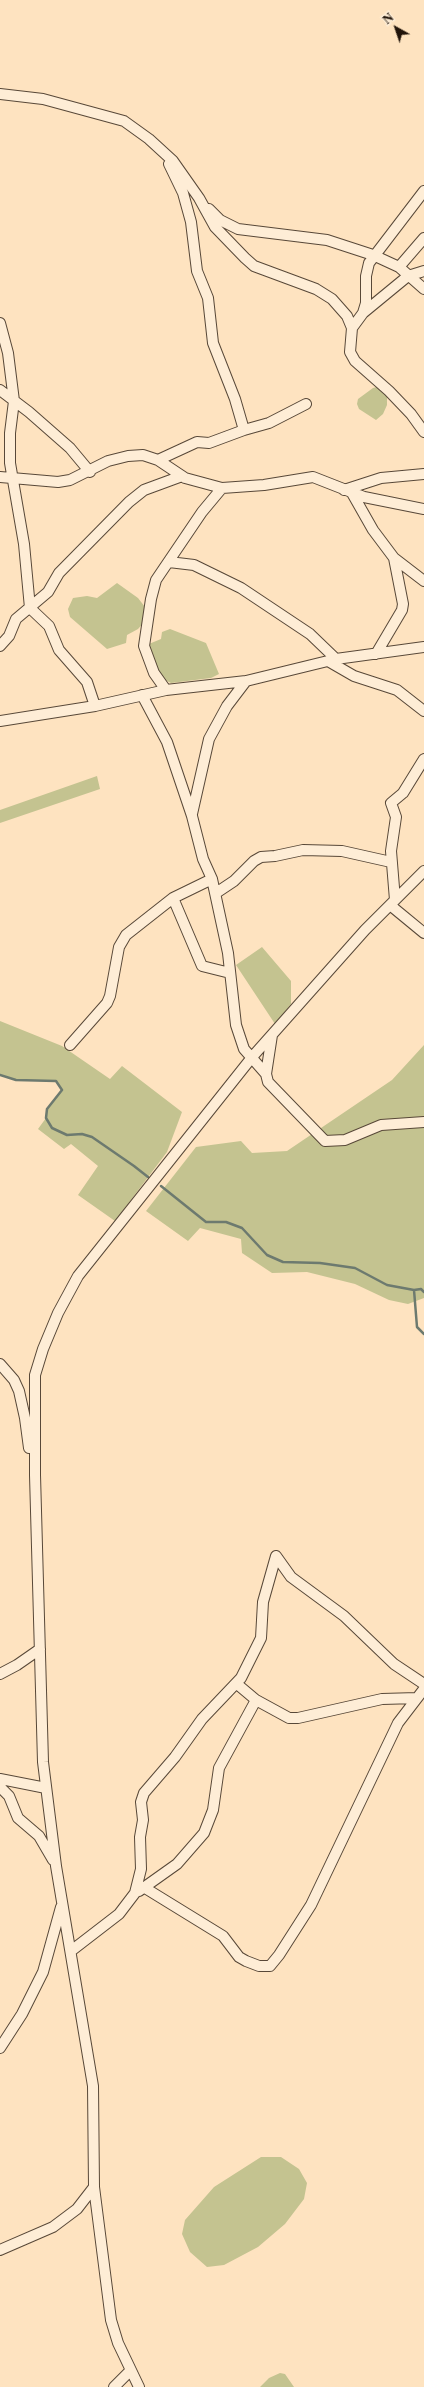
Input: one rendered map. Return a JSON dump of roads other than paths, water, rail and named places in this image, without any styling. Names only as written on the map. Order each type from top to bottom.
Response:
[{"type":"street","points":[[0,94],[42,99],[124,121],[143,134],[173,161],[215,226],[245,258],[265,271],[316,288],[332,299],[347,316],[352,328],[350,352],[355,361],[389,391],[411,414],[424,432]]},
{"type":"street","points":[[162,150],[183,193],[191,222],[197,271],[208,298],[213,343],[235,399],[244,430]]},
{"type":"street","points":[[363,313],[366,303],[366,276],[373,255],[386,242],[424,191]]},
{"type":"street","points":[[198,198],[220,220],[238,229],[327,240],[373,255],[399,267],[424,289]]},
{"type":"street","points":[[399,267],[424,238]]},
{"type":"street","points":[[352,328],[363,313],[408,276],[424,271]]},
{"type":"street","points":[[0,323],[8,353],[14,401],[10,433],[10,462],[24,544],[30,608],[48,626],[59,650],[87,682],[95,706]]},
{"type":"street","points":[[0,390],[29,412],[70,448],[90,472]]},
{"type":"street","points":[[158,460],[197,442],[209,442],[270,423],[306,404]]},
{"type":"street","points":[[0,477],[58,482],[70,480],[90,472],[108,461],[128,456],[143,455],[158,460],[182,476],[199,484],[222,488],[264,486],[312,477],[348,491],[424,509]]},
{"type":"street","points":[[348,491],[382,478],[424,474]]},
{"type":"street","points":[[0,646],[9,636],[16,619],[48,592],[59,573],[129,502],[144,490],[182,476]]},
{"type":"street","points":[[166,690],[154,673],[144,646],[150,599],[156,580],[202,512],[222,488]]},
{"type":"street","points":[[348,491],[373,530],[394,558],[424,581]]},
{"type":"street","points":[[376,654],[402,610],[403,604],[394,558]]},
{"type":"street","points":[[169,562],[194,565],[241,588],[310,634],[332,660],[354,676],[397,690],[424,712]]},
{"type":"street","points":[[0,721],[95,706],[166,690],[246,681],[332,660],[424,647]]},
{"type":"street","points":[[192,816],[210,739],[223,712],[246,681]]},
{"type":"street","points":[[142,695],[167,742],[192,816],[203,859],[212,879],[216,893],[230,973],[236,1025],[242,1044],[266,1074],[268,1082],[325,1141],[345,1140],[381,1125],[424,1122]]},
{"type":"street","points":[[424,759],[403,793],[391,803],[396,817],[391,844],[392,903],[424,933]]},
{"type":"street","points":[[216,893],[234,881],[254,861],[261,857],[275,856],[303,850],[342,851],[391,862]]},
{"type":"street","points":[[139,2387],[130,2371],[111,2320],[94,2187],[94,2086],[56,1866],[43,1762],[35,1475],[35,1376],[43,1349],[58,1313],[78,1276],[253,1056],[334,963],[424,871]]},
{"type":"street","points":[[70,1045],[107,1003],[110,996],[119,947],[123,940],[138,924],[173,898],[212,879]]},
{"type":"street","points":[[173,898],[202,966],[230,973]]},
{"type":"street","points":[[266,1074],[272,1035]]},
{"type":"street","points":[[0,1364],[14,1380],[19,1391],[35,1475]]},
{"type":"street","points":[[140,1891],[140,1837],[143,1820],[141,1802],[144,1793],[175,1757],[202,1719],[237,1684],[261,1638],[263,1602],[276,1556],[291,1577],[344,1616],[394,1664],[424,1684]]},
{"type":"street","points":[[0,1674],[18,1666],[40,1650]]},
{"type":"street","points":[[237,1684],[256,1700],[289,1718],[298,1718],[382,1699],[417,1698]]},
{"type":"street","points":[[140,1891],[223,1936],[239,1957],[259,1966],[270,1966],[280,1955],[311,1905],[398,1723],[424,1689]]},
{"type":"street","points":[[71,1951],[119,1914],[140,1891],[177,1864],[204,1833],[213,1810],[218,1768],[256,1700]]},
{"type":"street","points":[[0,1779],[46,1788]]},
{"type":"street","points":[[0,1786],[9,1796],[18,1818],[39,1836],[56,1866]]},
{"type":"street","points":[[0,2048],[26,2007],[43,1972],[62,1903]]},
{"type":"street","points":[[0,2250],[53,2227],[77,2209],[94,2187]]},
{"type":"street","points":[[114,2387],[130,2371]]},
{"type":"waterway","points":[[0,1075],[16,1080],[56,1081],[62,1090],[47,1109],[46,1118],[52,1128],[67,1135],[82,1134],[92,1137],[148,1177]]},
{"type":"waterway","points":[[161,1186],[206,1222],[226,1222],[242,1228],[267,1255],[283,1262],[320,1263],[355,1268],[387,1285],[414,1290],[417,1327],[424,1334]]},
{"type":"waterway","points":[[414,1290],[421,1289],[424,1292]]}]
